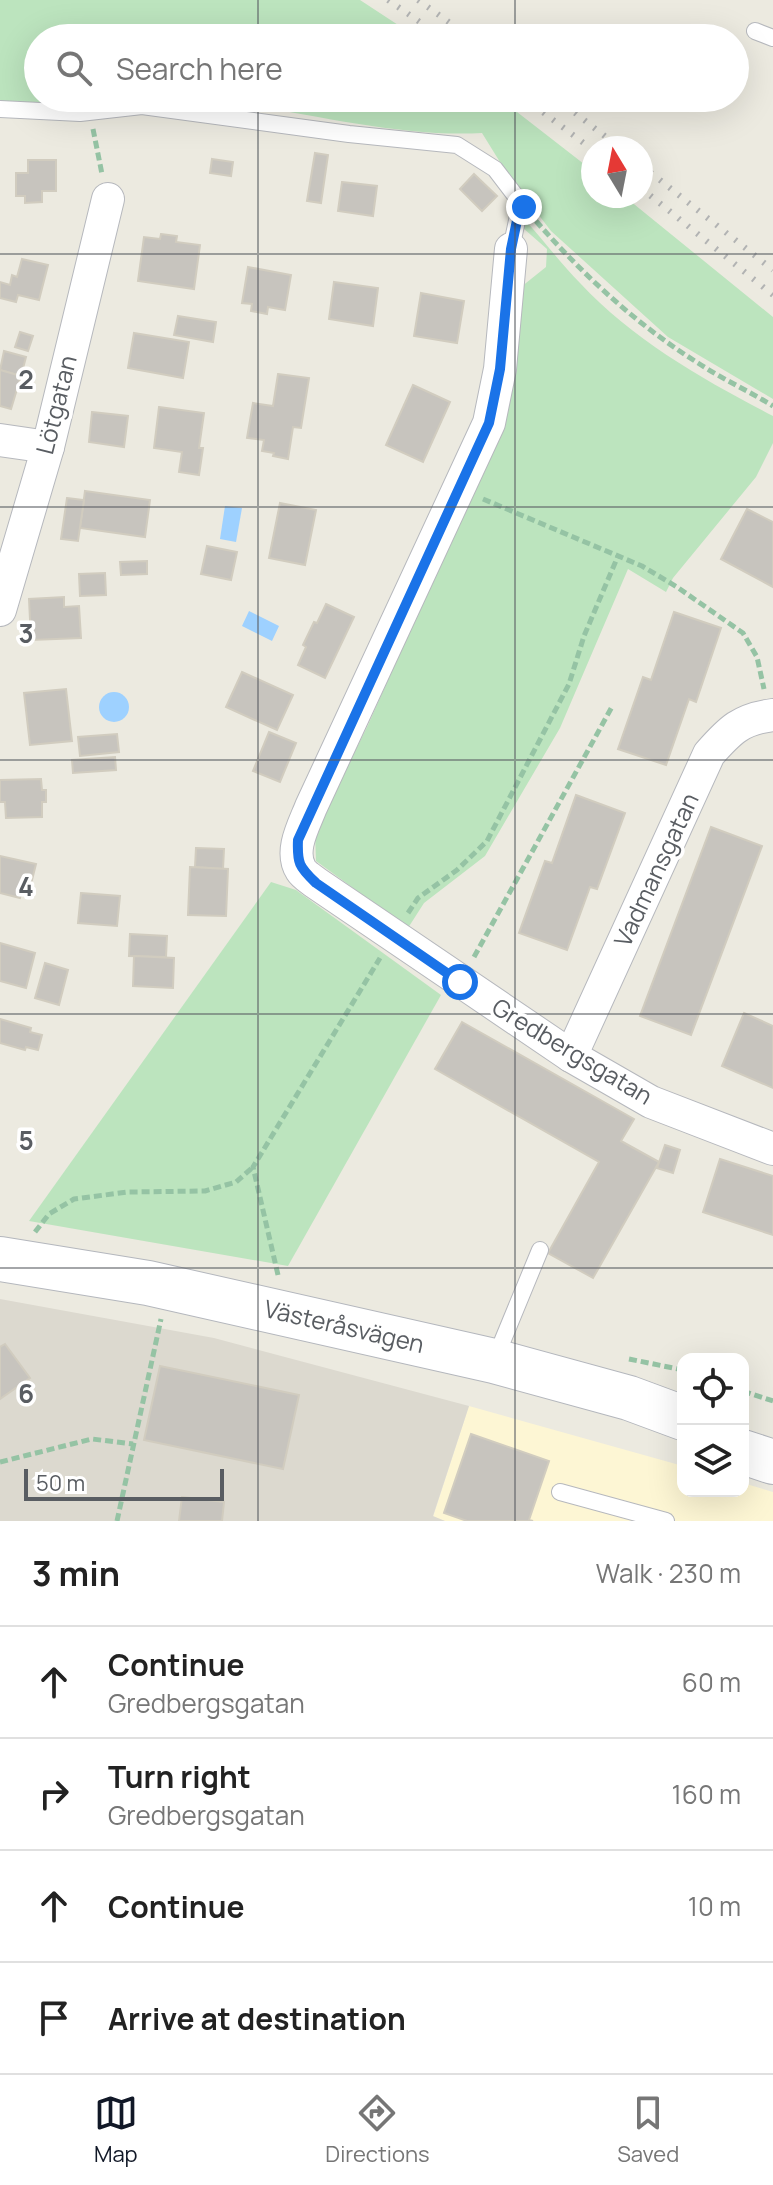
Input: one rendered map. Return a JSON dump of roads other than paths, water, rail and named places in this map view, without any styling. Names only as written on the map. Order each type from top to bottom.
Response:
[{"type":"street","name":"Lötgatan","points":[[0,610],[48,447],[108,199]]},
{"type":"street","name":"Gredbergsgatan","points":[[511,249],[500,369],[489,423],[298,840],[297,857],[301,869],[316,883],[571,1056],[651,1102],[773,1149]]},
{"type":"street","points":[[0,440],[48,447]]},
{"type":"street","name":"Vadmansgatan","points":[[571,1056],[709,754],[726,734],[745,720],[771,715]]},
{"type":"street","name":"Västeråsvägen","points":[[0,1259],[148,1283],[494,1361],[629,1398],[677,1416]]},
{"type":"street","points":[[749,1431],[773,1437]]},
{"type":"street","points":[[749,1454],[773,1462]]},
{"type":"lane","points":[[755,31],[773,38]]},
{"type":"lane","points":[[0,109],[24,111]]},
{"type":"lane","points":[[186,112],[457,145],[495,169],[524,207],[519,211],[511,249]]},
{"type":"lane","points":[[494,1361],[540,1250]]},
{"type":"lane","points":[[560,1492],[666,1521]]},
{"type":"water","points":[[225,506],[242,508],[236,542],[220,539]]},
{"type":"water","points":[[249,611],[279,626],[272,641],[242,626]]},
{"type":"water","points":[[114,692],[120,693],[128,701],[128,713],[120,721],[114,722],[108,721],[100,713],[99,707],[100,701],[108,693]]},
{"type":"railway","points":[[388,0],[423,24]]},
{"type":"railway","points":[[418,0],[451,24]]},
{"type":"railway","points":[[543,112],[581,141]]},
{"type":"railway","points":[[574,112],[605,136]]},
{"type":"railway","points":[[653,175],[773,270]]},
{"type":"railway","points":[[653,198],[773,295]]}]
